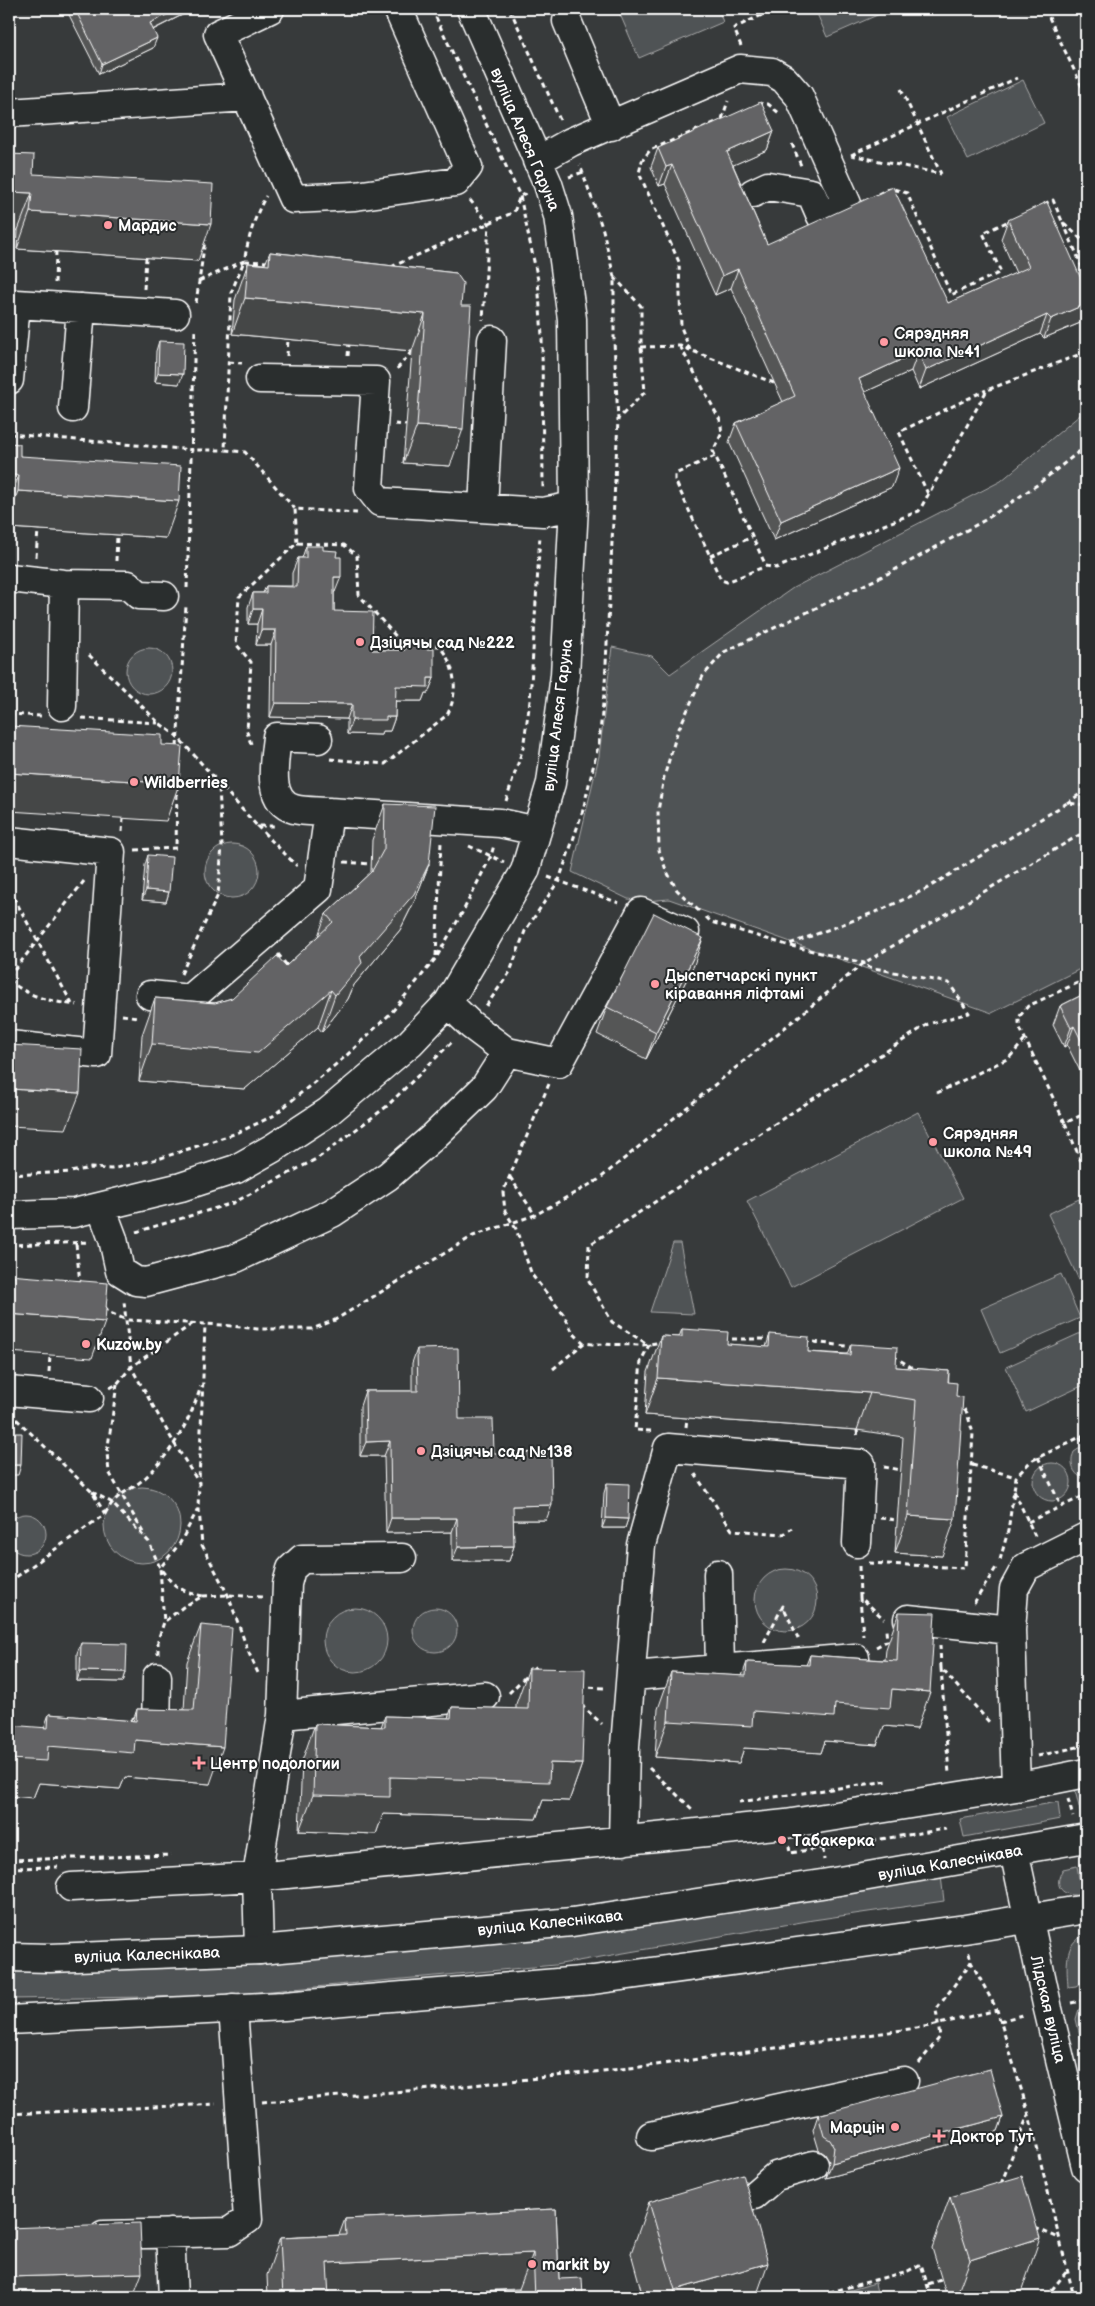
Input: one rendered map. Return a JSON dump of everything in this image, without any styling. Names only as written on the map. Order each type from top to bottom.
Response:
[{"type":"main road","points":[[270,9],[218,34],[293,199],[355,196],[456,182],[468,167],[398,9]]},
{"type":"main road","name":"вуліца Алеся Гаруна","points":[[9,1214],[74,1213],[181,1187],[236,1168],[273,1148],[328,1112],[410,1043],[448,1003],[525,871],[551,783],[565,675],[574,506],[572,319],[558,216],[548,184],[471,9]]},
{"type":"main road","points":[[567,21],[611,126]]},
{"type":"main road","points":[[537,161],[571,142],[740,69],[772,72],[784,79],[799,96],[848,204],[822,216],[811,193],[768,186],[753,192]]},
{"type":"main road","points":[[9,114],[247,97]]},
{"type":"main road","points":[[9,380],[16,304],[188,315]]},
{"type":"main road","points":[[74,408],[81,308]]},
{"type":"main road","points":[[483,508],[487,335]]},
{"type":"main road","points":[[260,379],[376,381],[369,488],[380,502],[543,512],[574,506]]},
{"type":"main road","points":[[9,578],[64,584],[128,585],[139,595],[179,596]]},
{"type":"main road","points":[[62,706],[64,584]]},
{"type":"main road","points":[[321,749],[277,737],[274,786],[280,800],[293,809],[500,823],[537,831]]},
{"type":"main road","points":[[153,1003],[190,999],[318,890],[329,812]]},
{"type":"main road","points":[[9,841],[112,852],[89,1011],[97,1054],[9,1045]]},
{"type":"main road","points":[[448,1003],[470,1025],[507,1052],[559,1063],[640,912],[698,938]]},
{"type":"main road","points":[[102,1207],[113,1239],[120,1271],[136,1281],[146,1282],[236,1258],[307,1227],[388,1176],[432,1138],[484,1088],[507,1052]]},
{"type":"main road","points":[[9,1391],[89,1398]]},
{"type":"main road","points":[[623,1841],[625,1746],[641,1545],[668,1448],[862,1464],[858,1553]]},
{"type":"main road","points":[[1016,1773],[1011,1630],[1014,1589],[1026,1567],[1086,1537]]},
{"type":"main road","points":[[259,1950],[257,1877],[282,1715],[286,1598],[291,1569],[302,1559],[402,1558]]},
{"type":"main road","points":[[718,1574],[720,1669]]},
{"type":"main road","points":[[908,1619],[1011,1630]]},
{"type":"main road","points":[[632,1676],[720,1669],[863,1653]]},
{"type":"main road","points":[[116,1730],[156,1731],[157,1677]]},
{"type":"main road","points":[[282,1715],[484,1696]]},
{"type":"main road","points":[[71,1887],[257,1877],[786,1824],[1016,1773],[1086,1773]]},
{"type":"main road","name":"вуліца Калеснікава","points":[[9,1957],[50,1958],[259,1950],[572,1922],[828,1883],[1086,1838]]},
{"type":"main road","name":"Лідская вуліца","points":[[1014,1851],[1029,1920],[1081,2122],[1086,2167]]},
{"type":"main road","points":[[9,2020],[284,2006],[593,1980],[1029,1920],[1086,1909]]},
{"type":"main road","points":[[78,2235],[229,2232],[248,2219],[233,2008]]},
{"type":"main road","points":[[651,2136],[904,2081]]},
{"type":"main road","points":[[754,2195],[776,2176],[814,2165]]},
{"type":"main road","points":[[170,2233],[173,2297]]},
{"type":"path","points":[[9,1175],[70,1172],[91,1168],[111,1169],[158,1160],[236,1133],[274,1116],[346,1056],[392,1013],[436,958],[462,913],[490,856],[522,748],[530,701],[543,512],[542,336],[538,280],[520,196],[432,9]]},
{"type":"path","points":[[9,1245],[76,1244],[113,1239],[233,1203],[318,1158],[386,1107],[470,1025],[510,972],[525,931],[558,880],[583,810],[598,742],[606,675],[618,420],[614,341],[614,277],[603,230],[571,142],[510,9]]},
{"type":"path","points":[[1045,9],[1086,95]]},
{"type":"path","points":[[846,157],[1017,78]]},
{"type":"path","points":[[850,155],[941,174],[901,89]]},
{"type":"path","points":[[198,281],[244,261],[258,210],[280,171]]},
{"type":"path","points":[[456,182],[489,224],[487,335]]},
{"type":"path","points":[[1062,220],[1086,276]]},
{"type":"path","points":[[177,755],[179,596],[193,450],[188,315],[198,281],[206,236]]},
{"type":"path","points":[[54,307],[56,252]]},
{"type":"path","points":[[142,312],[146,258]]},
{"type":"path","points":[[614,277],[641,306],[641,347],[645,392],[618,420]]},
{"type":"path","points":[[287,357],[288,339]]},
{"type":"path","points":[[641,347],[680,346],[774,383]]},
{"type":"path","points":[[680,346],[720,420],[722,433],[713,451],[766,566]]},
{"type":"path","points":[[397,369],[412,350]]},
{"type":"path","points":[[928,494],[898,432],[987,390],[1086,352]]},
{"type":"path","points":[[715,456],[675,474],[721,580],[727,582],[766,566],[776,568],[919,511],[987,390]]},
{"type":"path","points":[[9,434],[193,450],[225,450]]},
{"type":"path","points":[[635,1430],[641,1361],[649,1345],[612,1322],[588,1280],[589,1246],[928,1024],[969,1013],[949,983],[864,966],[864,963],[787,945],[711,922],[677,890],[659,850],[658,812],[664,777],[678,733],[702,676],[724,652],[889,573],[985,520],[1037,486],[1086,446]]},
{"type":"path","points":[[295,509],[297,543]]},
{"type":"path","points":[[710,556],[752,537]]},
{"type":"path","points":[[276,755],[259,754],[251,744],[247,732],[251,662],[236,644],[239,597],[297,543],[344,545],[357,556],[359,595],[401,642],[411,643]]},
{"type":"path","points":[[321,749],[385,764],[447,715],[452,705],[454,669],[448,656],[439,646],[420,644]]},
{"type":"path","points":[[112,852],[176,848],[177,783]]},
{"type":"path","points":[[86,878],[9,978],[33,996],[89,1011],[118,1014],[153,1003],[218,895],[222,846],[219,786]]},
{"type":"path","points":[[787,945],[882,910],[926,889],[1086,790]]},
{"type":"path","points":[[1067,803],[1086,804]]},
{"type":"path","points":[[257,826],[318,890]]},
{"type":"path","points":[[98,1301],[110,1313],[127,1320],[257,1329],[312,1329],[335,1320],[473,1236],[535,1215],[598,1180],[864,963],[1086,831]]},
{"type":"path","points":[[436,958],[441,834]]},
{"type":"path","points":[[466,845],[490,856]]},
{"type":"path","points":[[337,862],[371,864]]},
{"type":"path","points":[[558,880],[640,912]]},
{"type":"path","points":[[9,890],[72,1005],[89,1011]]},
{"type":"path","points":[[277,953],[292,972]]},
{"type":"path","points":[[1086,979],[1028,1006],[1019,1017],[1019,1026],[1065,1123],[1086,1173]]},
{"type":"path","points":[[937,1093],[1009,1058],[1026,1040]]},
{"type":"path","points":[[559,1063],[533,1119],[503,1192],[505,1211],[532,1275],[564,1315],[573,1333],[584,1343],[644,1345]]},
{"type":"path","points":[[1065,1123],[1086,1113]]},
{"type":"path","points":[[510,1176],[535,1215]]},
{"type":"path","points":[[76,1244],[80,1284]]},
{"type":"path","points":[[71,1283],[80,1284],[86,1290]]},
{"type":"path","points":[[127,1320],[132,1367],[174,1443],[200,1483]]},
{"type":"path","points":[[89,1398],[117,1384],[132,1367],[192,1324]]},
{"type":"path","points":[[205,1324],[198,1508],[202,1545],[228,1595],[248,1652],[259,1675]]},
{"type":"path","points":[[553,1369],[584,1343]]},
{"type":"path","points":[[9,1582],[105,1514],[111,1502],[121,1493],[132,1488],[145,1478],[166,1456],[174,1443],[193,1411],[203,1382]]},
{"type":"path","points":[[117,1384],[107,1453],[109,1472],[149,1542],[166,1577],[184,1593],[203,1596],[228,1595],[286,1598]]},
{"type":"path","points":[[9,1412],[92,1492],[105,1514]]},
{"type":"path","points":[[1014,1491],[1016,1477],[1031,1461],[1086,1434]]},
{"type":"path","points":[[1080,1437],[1086,1451]]},
{"type":"path","points":[[1038,1458],[1061,1506]]},
{"type":"path","points":[[972,1465],[1016,1477]]},
{"type":"path","points":[[876,1466],[901,1470]]},
{"type":"path","points":[[92,1492],[111,1502],[149,1542]]},
{"type":"path","points":[[1028,1522],[1086,1495]]},
{"type":"path","points":[[157,1677],[158,1640],[164,1622],[160,1568],[180,1543],[198,1508]]},
{"type":"path","points":[[872,1517],[897,1520]]},
{"type":"path","points":[[732,1530],[784,1534],[792,1528]]},
{"type":"path","points":[[858,1553],[860,1597],[886,1620],[887,1641],[863,1653]]},
{"type":"path","points":[[164,1622],[183,1607],[203,1596]]},
{"type":"path","points":[[750,1666],[783,1606],[808,1660]]},
{"type":"path","points":[[949,1643],[940,1642],[949,1777]]},
{"type":"path","points":[[484,1696],[507,1695],[538,1664]]},
{"type":"path","points":[[941,1668],[992,1725]]},
{"type":"path","points":[[1016,1773],[1086,1745]]},
{"type":"path","points":[[942,1773],[957,1770]]},
{"type":"path","points":[[731,1804],[896,1780]]},
{"type":"path","points":[[683,1810],[702,1808]]},
{"type":"path","points":[[790,1853],[946,1830]]},
{"type":"path","points":[[9,1860],[174,1855]]},
{"type":"path","points":[[968,1949],[971,1962],[997,2010],[1029,2115],[1074,2297]]},
{"type":"path","points":[[904,2081],[940,2037],[936,2010],[971,1962]]},
{"type":"path","points":[[9,2114],[239,2104],[445,2088],[649,2066],[938,2024],[997,2010]]},
{"type":"path","points":[[998,2189],[1029,2115]]},
{"type":"path","points":[[1026,2224],[1059,2238]]},
{"type":"path","points":[[812,2297],[908,2271],[921,2264],[931,2297]]},
{"type":"path","points":[[1046,2297],[1067,2271]]},
{"type":"path","points":[[927,2284],[942,2280]]},
{"type":"path","points":[[479,2292],[479,2297]]},
{"type":"shaded area","points":[[628,9],[718,9],[723,22],[639,58],[619,12]]},
{"type":"shaded area","points":[[815,9],[891,9],[827,37]]},
{"type":"shaded area","points":[[1023,80],[1044,123],[968,160],[947,117]]},
{"type":"shaded area","points":[[1086,410],[1086,966],[992,1013],[669,899],[646,901],[628,899],[572,872],[599,756],[612,647],[652,656],[670,674],[793,588],[1001,481]]},
{"type":"shaded area","points":[[154,648],[166,654],[171,662],[171,680],[166,688],[158,693],[144,694],[132,688],[127,680],[126,666],[132,654],[140,649]]},
{"type":"shaded area","points":[[227,844],[237,844],[247,848],[255,856],[259,871],[255,886],[247,894],[237,898],[227,898],[217,894],[209,886],[205,876],[205,866],[209,856],[217,848]]},
{"type":"shaded area","points":[[918,1112],[963,1198],[791,1287],[747,1201]]},
{"type":"shaded area","points":[[1079,1199],[1086,1216],[1086,1277],[1079,1280],[1048,1214]]},
{"type":"shaded area","points":[[673,1243],[680,1243],[694,1314],[650,1312]]},
{"type":"shaded area","points":[[1061,1274],[1080,1318],[1000,1353],[981,1309]]},
{"type":"shaded area","points":[[1085,1331],[1086,1384],[1026,1412],[1006,1367]]},
{"type":"shaded area","points":[[1086,1444],[1086,1480],[1075,1472],[1072,1461],[1074,1452]]},
{"type":"shaded area","points":[[1052,1463],[1065,1469],[1071,1482],[1065,1495],[1052,1501],[1039,1495],[1033,1482],[1039,1469]]},
{"type":"shaded area","points":[[142,1487],[156,1490],[169,1498],[177,1511],[180,1525],[177,1539],[169,1552],[156,1560],[142,1563],[128,1560],[115,1552],[107,1539],[104,1525],[107,1511],[115,1498],[128,1490]]},
{"type":"shaded area","points":[[26,1514],[40,1520],[46,1534],[40,1548],[26,1554],[12,1548],[6,1534],[12,1520]]},
{"type":"shaded area","points":[[780,1569],[792,1569],[808,1578],[815,1588],[817,1600],[815,1612],[808,1622],[792,1631],[780,1631],[769,1626],[760,1617],[755,1606],[755,1594],[760,1583],[769,1574]]},
{"type":"shaded area","points":[[355,1608],[373,1614],[381,1622],[387,1640],[381,1658],[373,1666],[355,1672],[337,1666],[329,1658],[323,1640],[329,1622],[337,1614]]},
{"type":"shaded area","points":[[431,1608],[439,1608],[451,1614],[457,1630],[451,1646],[439,1652],[431,1652],[419,1646],[413,1634],[413,1626],[419,1614]]},
{"type":"shaded area","points":[[1086,1783],[1086,1818],[1082,1819],[1074,1786]]},
{"type":"shaded area","points":[[1058,1802],[1060,1819],[964,1837],[960,1819]]},
{"type":"shaded area","points":[[1077,1866],[1082,1895],[1069,1894],[1061,1890],[1059,1886],[1060,1875],[1063,1869]]},
{"type":"shaded area","points":[[941,1876],[944,1901],[813,1920],[555,1965],[217,1996],[9,1999],[9,1968]]},
{"type":"shaded area","points":[[1086,1935],[1086,1964],[1082,1982],[1076,1986],[1068,1987],[1067,1964],[1070,1949],[1073,1943]]},
{"type":"shaded area","points":[[1086,2007],[1086,2061],[1076,2019],[1079,2009]]},
{"type":"shaded area","points":[[875,2283],[878,2297],[845,2297],[844,2292]]},
{"type":"building","points":[[75,9],[178,9],[150,23],[157,38],[102,64]]},
{"type":"building","points":[[761,102],[774,131],[727,152],[767,244],[893,187],[948,303],[1029,267],[1008,220],[1047,202],[1086,290],[1086,304],[1051,319],[1047,315],[926,370],[918,352],[859,379],[899,468],[781,521],[736,423],[795,396],[738,269],[722,276],[672,165],[666,167],[658,148]]},
{"type":"building","points":[[9,154],[34,155],[33,174],[213,184],[211,224],[30,212],[32,193],[9,192]]},
{"type":"building","points":[[270,252],[456,273],[463,283],[461,306],[471,306],[463,429],[417,426],[425,314],[245,298],[248,263],[269,265]]},
{"type":"building","points":[[159,341],[184,342],[183,374],[158,373]]},
{"type":"building","points":[[9,443],[20,444],[20,456],[181,466],[179,501],[18,491],[19,475],[9,475]]},
{"type":"building","name":"Дзіцячы сад №222","points":[[306,546],[323,546],[323,550],[337,551],[336,557],[341,557],[341,577],[334,577],[334,611],[373,612],[372,650],[405,650],[405,642],[427,642],[426,649],[434,649],[434,678],[428,678],[428,687],[396,686],[395,717],[386,717],[386,720],[352,720],[352,704],[275,703],[276,630],[261,630],[262,609],[253,609],[253,593],[266,593],[266,586],[297,587],[298,558],[306,558]]},
{"type":"building","points":[[9,726],[162,735],[162,745],[182,746],[179,784],[9,773]]},
{"type":"building","points":[[385,804],[435,806],[429,864],[414,894],[360,956],[362,963],[335,995],[331,990],[258,1053],[152,1044],[155,998],[215,1003],[232,998],[277,956],[286,966],[333,922],[326,914],[372,871],[384,849]]},
{"type":"building","points":[[148,855],[172,857],[169,892],[146,890]]},
{"type":"building","points":[[654,913],[703,938],[656,1032],[607,1007]]},
{"type":"building","points":[[1086,993],[1086,1050],[1074,1026],[1071,1028],[1060,1006]]},
{"type":"building","points":[[9,1045],[82,1049],[80,1093],[9,1089]]},
{"type":"building","points":[[9,1275],[108,1283],[105,1322],[9,1314]]},
{"type":"building","points":[[682,1329],[728,1332],[727,1344],[769,1347],[770,1334],[809,1337],[808,1352],[850,1355],[851,1344],[897,1347],[896,1367],[949,1371],[948,1382],[957,1383],[956,1396],[963,1397],[955,1519],[908,1516],[916,1400],[870,1393],[658,1378],[661,1336],[682,1337]]},
{"type":"building","points":[[458,1348],[459,1419],[493,1419],[494,1453],[551,1452],[552,1505],[513,1506],[514,1546],[458,1547],[457,1518],[391,1518],[390,1441],[366,1442],[365,1391],[418,1391],[417,1349]]},
{"type":"building","points":[[9,1433],[22,1433],[21,1465],[9,1465]]},
{"type":"building","points":[[607,1483],[629,1484],[628,1519],[606,1518]]},
{"type":"building","points":[[899,1612],[935,1613],[930,1692],[892,1689],[890,1708],[835,1704],[834,1717],[753,1711],[752,1726],[668,1721],[671,1672],[746,1676],[747,1662],[809,1665],[810,1655],[897,1661]]},
{"type":"building","points":[[201,1625],[232,1628],[223,1747],[135,1740],[134,1753],[48,1746],[47,1761],[9,1759],[9,1725],[48,1728],[49,1714],[136,1721],[137,1709],[194,1710]]},
{"type":"building","points":[[81,1643],[127,1644],[126,1672],[80,1671]]},
{"type":"building","points":[[529,1668],[585,1669],[582,1764],[550,1763],[549,1782],[390,1777],[390,1797],[313,1795],[315,1724],[385,1727],[385,1716],[451,1718],[452,1707],[528,1709]]},
{"type":"building","points":[[990,2069],[1003,2117],[832,2163],[834,2147],[830,2140],[824,2136],[818,2115]]},
{"type":"building","points":[[743,2174],[768,2263],[675,2290],[649,2202]]},
{"type":"building","points":[[1022,2176],[1040,2238],[970,2260],[950,2197]]},
{"type":"building","points":[[556,2209],[559,2279],[582,2278],[583,2297],[535,2297],[533,2253],[327,2263],[329,2297],[283,2297],[280,2238],[346,2235],[345,2219]]},
{"type":"building","points":[[140,2223],[142,2273],[9,2277],[9,2228]]},
{"type":"place","name":"Мардис","points":[[108,225]]},
{"type":"place","name":"Сярэдняя школа №41","points":[[884,342]]},
{"type":"place","name":"Дзіцячы сад №222","points":[[360,642]]},
{"type":"place","name":"Wildberries","points":[[134,782]]},
{"type":"place","name":"Дыспетчарскі пункт кіравання ліфтамі","points":[[655,984]]},
{"type":"place","name":"Сярэдняя школа №49","points":[[933,1142]]},
{"type":"place","name":"Kuzow.by","points":[[86,1344]]},
{"type":"place","name":"Дзіцячы сад №138","points":[[421,1451]]},
{"type":"place","name":"Центр подологии","points":[[199,1763]]},
{"type":"place","name":"Табакерка","points":[[782,1840]]},
{"type":"place","name":"Марцін","points":[[895,2127]]},
{"type":"place","name":"Доктор Тут","points":[[939,2136]]},
{"type":"place","name":"markit by","points":[[532,2264]]}]
